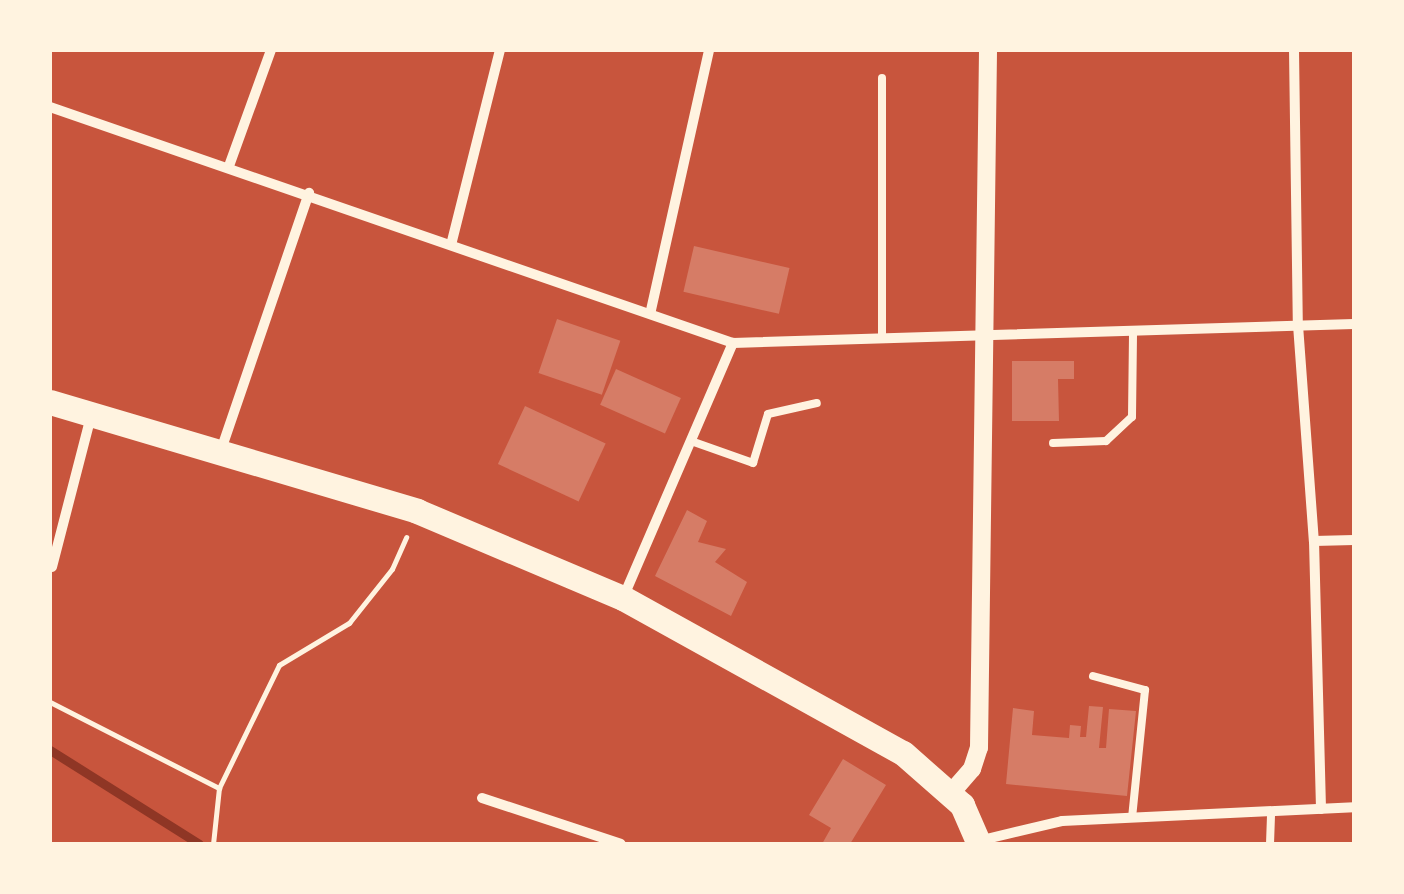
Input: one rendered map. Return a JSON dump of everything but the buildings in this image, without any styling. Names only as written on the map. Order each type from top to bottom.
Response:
[{"type":"highway","points":[[50,402],[417,511],[622,598],[861,725],[951,793],[978,842]]},
{"type":"street","points":[[228,166],[272,50]]},
{"type":"street","points":[[451,245],[500,50]]},
{"type":"street","points":[[651,310],[709,50]]},
{"type":"street","points":[[951,793],[972,769],[978,748],[988,50]]},
{"type":"street","points":[[1294,50],[1298,325],[1314,540],[1321,808]]},
{"type":"street","points":[[50,107],[651,310],[733,343],[1354,324]]},
{"type":"street","points":[[221,451],[309,193]]},
{"type":"street","points":[[622,598],[733,343]]},
{"type":"street","points":[[52,567],[92,415]]},
{"type":"street","points":[[1314,540],[1354,540]]},
{"type":"street","points":[[482,798],[621,844]]},
{"type":"street","points":[[978,842],[1020,826],[1354,807]]},
{"type":"lane","points":[[882,78],[882,338]]},
{"type":"lane","points":[[1053,443],[1106,440],[1132,416],[1133,331]]},
{"type":"lane","points":[[690,442],[753,463],[768,414],[817,404]]},
{"type":"lane","points":[[1093,676],[1145,690],[1132,817]]},
{"type":"lane","points":[[1270,844],[1271,811]]},
{"type":"path","points":[[214,844],[219,788],[279,665],[350,623],[392,570],[417,511]]},
{"type":"path","points":[[50,702],[219,788]]},
{"type":"waterway","points":[[50,750],[199,844]]}]
